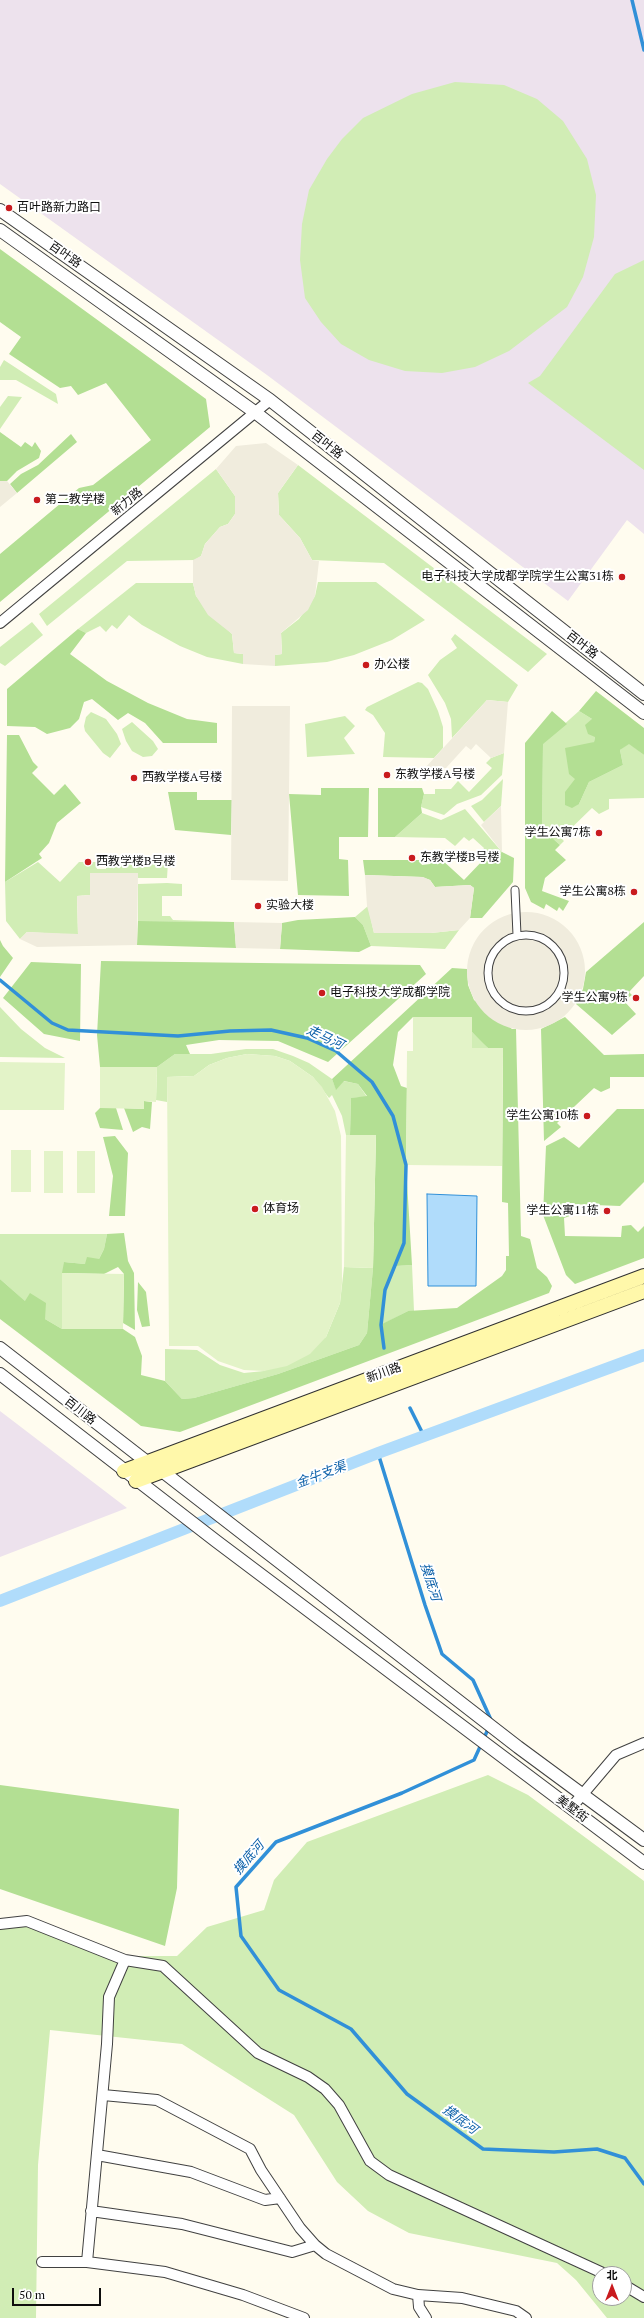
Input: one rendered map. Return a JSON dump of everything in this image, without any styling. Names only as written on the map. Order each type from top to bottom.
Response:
[{"type":"main road","name":"新川路","points":[[124,1470],[644,1276]]},
{"type":"main road","name":"新川路","points":[[136,1481],[644,1291]]},
{"type":"street","name":"百叶路","points":[[0,210],[270,400],[644,694]]},
{"type":"street","name":"百叶路","points":[[0,230],[256,413],[644,713]]},
{"type":"street","name":"新力路","points":[[0,623],[270,400]]},
{"type":"street","points":[[515,890],[517,935]]},
{"type":"street","points":[[517,935],[538,936],[550,942],[558,952],[564,964],[564,976],[561,989],[554,1000],[544,1007],[531,1011],[518,1011],[497,999],[490,988],[487,976],[488,964],[493,952],[502,943],[517,935]]},
{"type":"street","name":"百川路","points":[[0,1348],[147,1462],[162,1471],[239,1532]]},
{"type":"street","name":"百川路","points":[[0,1374],[124,1470],[136,1481],[176,1509],[216,1541]]},
{"type":"street","name":"美墅街","points":[[239,1532],[459,1702],[644,1840]]},
{"type":"street","name":"美墅街","points":[[216,1541],[500,1753],[644,1863]]},
{"type":"street","points":[[571,1808],[616,1755],[644,1743]]},
{"type":"street","points":[[0,1924],[27,1921],[125,1960],[163,1966],[258,2053],[308,2076],[325,2089],[339,2105],[370,2161],[390,2175],[592,2268]]},
{"type":"street","points":[[87,2262],[107,2044],[108,1997],[125,1960]]},
{"type":"street","points":[[102,2095],[157,2100],[250,2149],[300,2228],[315,2245],[326,2254],[393,2289],[418,2295],[462,2298],[516,2311],[526,2318]]},
{"type":"street","points":[[97,2155],[191,2172],[265,2200],[280,2198]]},
{"type":"street","points":[[91,2211],[182,2224],[292,2252],[315,2245]]},
{"type":"street","points":[[42,2262],[87,2262],[165,2272],[243,2295],[304,2318]]},
{"type":"street","points":[[632,2289],[644,2296]]},
{"type":"street","points":[[418,2295],[419,2307],[426,2318]]},
{"type":"shaded area","points":[[0,0],[644,0],[644,534],[627,520],[568,601],[267,375],[0,184]]},
{"type":"shaded area","points":[[266,443],[298,465],[278,493],[279,515],[300,538],[312,560],[319,561],[315,596],[308,610],[281,633],[282,654],[275,655],[275,666],[243,664],[243,654],[234,653],[232,634],[208,615],[196,596],[193,583],[193,560],[201,556],[205,544],[220,527],[228,524],[235,514],[235,496],[216,469],[236,446]]},
{"type":"shaded area","points":[[0,481],[7,481],[17,493],[0,507]]},
{"type":"shaded area","points":[[487,700],[508,702],[504,753],[491,758],[476,744],[471,750],[466,746],[446,768],[425,768]]},
{"type":"shaded area","points":[[232,706],[290,706],[288,881],[231,880]]},
{"type":"shaded area","points":[[501,806],[502,852],[481,825]]},
{"type":"shaded area","points":[[90,873],[138,873],[137,945],[37,947],[20,939],[27,932],[78,934],[77,896],[90,895]]},
{"type":"shaded area","points":[[365,875],[423,877],[430,880],[435,887],[470,885],[474,888],[470,918],[459,930],[431,933],[374,933],[367,906]]},
{"type":"shaded area","points":[[526,912],[538,913],[549,917],[568,929],[580,948],[584,959],[584,983],[580,994],[568,1013],[549,1025],[538,1029],[526,1030],[514,1029],[503,1025],[484,1013],[472,994],[468,983],[467,971],[468,959],[472,948],[484,929],[503,917],[514,913]]},
{"type":"shaded area","points":[[234,922],[282,923],[280,949],[236,948]]},
{"type":"shaded area","points":[[0,1411],[127,1508],[0,1557]]},
{"type":"green space","points":[[455,82],[504,85],[537,99],[563,121],[587,159],[596,195],[594,237],[583,277],[567,307],[509,351],[475,367],[442,373],[405,371],[369,360],[341,344],[321,322],[305,298],[300,260],[302,224],[309,190],[327,159],[342,139],[363,118],[412,94]]},
{"type":"green space","points":[[0,249],[206,399],[210,427],[0,602],[0,554],[79,488],[93,485],[151,440],[106,383],[78,395],[71,386],[60,388],[9,354],[21,337],[0,322]]},
{"type":"green space","points":[[644,260],[644,470],[528,383],[540,376],[615,274]]},
{"type":"green space","points":[[4,360],[56,394],[58,404],[16,380],[0,380],[0,367]]},
{"type":"green space","points":[[8,396],[22,397],[0,429],[0,407]]},
{"type":"green space","points":[[0,432],[21,447],[25,442],[32,447],[35,442],[41,451],[39,458],[17,471],[7,481],[0,481]]},
{"type":"green space","points":[[71,434],[77,442],[17,493],[10,484],[21,474],[38,465]]},
{"type":"green space","points":[[298,465],[547,654],[528,672],[384,563],[312,560],[300,538],[279,515],[278,493]]},
{"type":"green space","points":[[216,469],[235,496],[235,514],[228,524],[220,527],[205,544],[201,556],[195,560],[127,561],[47,626],[39,614]]},
{"type":"green space","points":[[318,582],[376,582],[425,620],[392,640],[354,655],[327,662],[275,666],[275,655],[282,654],[281,633],[299,619],[315,596]]},
{"type":"green space","points":[[136,583],[193,583],[196,596],[232,634],[234,653],[243,654],[243,664],[207,657],[180,646],[142,625],[129,615],[117,629],[112,625],[106,632],[100,626],[86,633],[78,629]]},
{"type":"green space","points":[[32,622],[43,635],[5,666],[0,663],[0,647]]},
{"type":"green space","points":[[78,629],[86,633],[70,654],[107,681],[148,703],[187,719],[217,723],[217,743],[163,743],[145,723],[128,713],[118,720],[92,699],[84,702],[79,719],[70,728],[47,734],[35,727],[7,726],[7,689]]},
{"type":"green space","points":[[455,634],[518,685],[508,702],[487,700],[452,738],[451,719],[445,703],[428,675],[440,660],[457,648],[451,639]]},
{"type":"green space","points":[[418,682],[422,683],[428,689],[438,711],[443,727],[443,748],[434,758],[383,757],[385,733],[373,715],[365,710],[367,707]]},
{"type":"green space","points":[[596,691],[644,728],[644,755],[629,744],[620,750],[623,765],[589,782],[579,804],[572,808],[565,805],[565,792],[575,779],[569,774],[565,748],[594,742],[595,737],[588,734],[585,725],[592,719],[579,711]]},
{"type":"green space","points":[[552,711],[567,724],[543,744],[542,837],[550,836],[560,845],[555,850],[566,860],[545,878],[542,891],[569,901],[563,911],[559,907],[557,911],[546,904],[544,909],[531,902],[525,888],[525,743]]},
{"type":"green space","points":[[579,711],[592,719],[595,737],[594,742],[589,745],[575,779],[579,804],[589,782],[623,765],[620,750],[629,743],[644,755],[644,798],[609,799],[609,809],[599,814],[592,808],[561,838],[564,841],[560,845],[550,836],[542,837],[543,743]]},
{"type":"green space","points":[[91,712],[106,719],[117,734],[121,744],[110,758],[103,753],[85,731],[84,726],[86,717]]},
{"type":"green space","points":[[345,716],[355,726],[344,738],[355,754],[307,757],[305,724]]},
{"type":"green space","points":[[132,722],[153,741],[158,749],[152,756],[143,757],[132,751],[126,741],[122,729]]},
{"type":"green space","points":[[7,735],[19,735],[33,762],[38,767],[32,773],[54,795],[65,784],[81,803],[57,823],[49,843],[39,854],[42,858],[5,882]]},
{"type":"green space","points":[[504,753],[502,775],[481,795],[457,804],[444,815],[421,807],[424,794],[435,794],[435,789],[451,789],[458,781],[469,792],[492,768],[486,763],[491,758]]},
{"type":"green space","points":[[503,779],[501,806],[484,822],[471,806],[482,800]]},
{"type":"green space","points":[[321,788],[369,788],[368,837],[339,837],[339,859],[348,860],[349,896],[298,895],[289,794],[321,795]]},
{"type":"green space","points":[[378,788],[422,788],[424,794],[421,807],[422,813],[395,837],[378,837]]},
{"type":"green space","points":[[168,792],[197,792],[197,800],[232,800],[231,835],[175,830]]},
{"type":"green space","points":[[465,809],[502,852],[485,858],[481,854],[484,848],[473,838],[469,841],[464,837],[455,846],[445,838],[395,837],[422,813],[441,820]]},
{"type":"green space","points":[[502,852],[514,858],[513,882],[482,918],[470,918],[474,888],[470,885],[435,887],[430,880],[422,877],[365,875],[363,860],[419,860],[422,865],[430,864],[430,859],[441,859],[464,880],[485,858]]},
{"type":"green space","points":[[38,862],[60,882],[79,862],[96,862],[97,869],[106,869],[106,862],[168,862],[167,878],[138,878],[138,874],[90,895],[77,896],[78,935],[27,932],[20,939],[6,921],[5,882]]},
{"type":"green space","points":[[138,884],[182,884],[182,896],[162,896],[162,916],[170,916],[173,920],[234,922],[138,921]]},
{"type":"green space","points":[[368,906],[374,933],[431,933],[459,930],[445,949],[371,946],[363,925],[355,917]]},
{"type":"green space","points":[[355,917],[363,925],[371,946],[359,952],[280,949],[282,923],[298,920]]},
{"type":"green space","points":[[138,921],[234,922],[236,948],[137,945]]},
{"type":"green space","points":[[644,922],[644,976],[629,992],[632,995],[624,1001],[636,1014],[612,1035],[576,1004],[583,989],[586,972]]},
{"type":"green space","points":[[0,940],[13,958],[0,977]]},
{"type":"green space","points":[[101,961],[420,965],[426,974],[328,1062],[278,1041],[219,1040],[186,1045],[190,1054],[175,1054],[157,1067],[100,1067],[97,1035]]},
{"type":"green space","points":[[31,962],[81,964],[80,1041],[44,1034],[3,998]]},
{"type":"green space","points":[[452,968],[467,969],[468,985],[474,1000],[512,1029],[516,1029],[521,1236],[530,1239],[537,1268],[547,1277],[552,1286],[549,1293],[180,1432],[141,1426],[0,1319],[0,1279],[25,1301],[30,1293],[46,1303],[45,1319],[62,1329],[123,1329],[135,1337],[142,1356],[141,1375],[165,1381],[182,1399],[194,1398],[278,1374],[359,1345],[367,1333],[373,1268],[376,1135],[350,1135],[351,1098],[367,1096],[358,1084],[344,1081],[336,1090],[332,1079]],"holes":[[[413,1017],[472,1018],[472,1032],[488,1048],[503,1048],[502,1202],[508,1203],[509,1256],[506,1256],[506,1270],[502,1276],[457,1308],[408,1311],[382,1324],[385,1290],[396,1266],[412,1265],[406,1165],[407,1088],[401,1086],[393,1065],[398,1032]]]},
{"type":"green space","points":[[0,1007],[21,1029],[45,1048],[65,1058],[0,1057]]},
{"type":"green space","points":[[413,1017],[472,1017],[472,1048],[503,1048],[502,1166],[406,1165],[407,1051],[413,1051]]},
{"type":"green space","points":[[565,1017],[604,1055],[644,1054],[644,1077],[610,1077],[610,1088],[601,1092],[594,1088],[557,1123],[561,1127],[544,1141],[541,1029]]},
{"type":"green space","points":[[472,1032],[483,1042],[488,1048],[472,1048]]},
{"type":"green space","points":[[246,1049],[273,1049],[309,1063],[332,1079],[336,1089],[343,1081],[358,1084],[367,1097],[351,1098],[350,1135],[346,1135],[342,1116],[332,1095],[329,1098],[313,1077],[290,1061],[275,1056],[247,1054],[227,1058],[209,1065],[194,1076],[167,1077],[167,1102],[156,1100],[157,1067],[175,1054],[211,1054]]},
{"type":"green space","name":"体育场","points":[[247,1054],[275,1056],[290,1061],[313,1077],[322,1087],[335,1111],[341,1136],[342,1283],[340,1303],[326,1337],[310,1354],[287,1366],[264,1371],[244,1370],[218,1361],[198,1346],[169,1346],[167,1077],[194,1076],[209,1065],[227,1058]]},
{"type":"green space","points":[[0,1062],[65,1063],[64,1110],[0,1110]]},
{"type":"green space","points":[[100,1067],[157,1067],[156,1102],[144,1101],[144,1109],[100,1108]]},
{"type":"green space","points":[[144,1101],[152,1102],[150,1129],[142,1127],[133,1132],[124,1108],[144,1109]]},
{"type":"green space","points":[[100,1108],[116,1108],[123,1130],[100,1128],[95,1113]]},
{"type":"green space","points":[[617,1109],[644,1109],[644,1182],[620,1206],[570,1204],[570,1216],[564,1218],[565,1236],[621,1237],[622,1226],[631,1225],[638,1232],[644,1226],[644,1258],[575,1284],[566,1275],[543,1215],[546,1146],[564,1137],[579,1148]]},
{"type":"green space","points":[[346,1135],[376,1135],[373,1268],[344,1267]]},
{"type":"green space","points":[[115,1136],[128,1153],[125,1216],[109,1216],[113,1176],[103,1137]]},
{"type":"green space","points":[[11,1150],[31,1150],[31,1192],[11,1192]]},
{"type":"green space","points":[[44,1151],[63,1151],[63,1193],[44,1193]]},
{"type":"green space","points":[[77,1151],[95,1151],[95,1193],[77,1193]]},
{"type":"green space","points":[[124,1233],[128,1261],[134,1273],[135,1330],[123,1323],[124,1274],[118,1267],[104,1274],[62,1273],[64,1262],[85,1264],[87,1257],[99,1259],[104,1249],[107,1234]]},
{"type":"green space","points":[[0,1234],[107,1234],[104,1249],[99,1259],[85,1264],[64,1262],[62,1329],[45,1319],[0,1279]]},
{"type":"green space","points":[[412,1265],[414,1311],[408,1311],[381,1325],[385,1290],[396,1266]]},
{"type":"green space","points":[[344,1267],[373,1268],[367,1333],[359,1345],[278,1374],[194,1398],[182,1399],[165,1381],[165,1349],[197,1350],[220,1365],[244,1373],[264,1371],[326,1337],[340,1303]]},
{"type":"green space","points":[[62,1273],[124,1274],[123,1329],[62,1329]]},
{"type":"green space","points":[[138,1282],[146,1292],[150,1326],[142,1327],[137,1310]]},
{"type":"green space","points":[[488,1775],[528,1795],[644,1881],[644,2318],[607,2318],[597,2306],[632,2306],[632,2266],[592,2266],[592,2300],[576,2280],[557,2263],[409,2233],[368,2211],[337,2182],[294,2115],[182,2044],[50,2030],[38,2165],[36,2318],[0,2318],[0,1918],[113,1956],[177,1956],[207,1927],[264,1910],[274,1880],[307,1842]]},
{"type":"green space","points":[[0,1785],[179,1809],[177,1888],[165,1946],[0,1889]]},
{"type":"water","points":[[427,1194],[477,1196],[476,1286],[428,1286]]},
{"type":"waterway","points":[[632,0],[644,50]]},
{"type":"waterway","name":"走马河","points":[[0,980],[52,1023],[68,1030],[178,1036],[230,1031],[271,1030],[307,1038],[336,1051],[372,1082],[393,1116],[406,1165],[404,1243],[385,1290],[381,1325],[384,1348]]},
{"type":"waterway","name":"金牛支渠","points":[[0,1601],[378,1453],[644,1355]]},
{"type":"waterway","name":"走马河","points":[[410,1408],[424,1436]]},
{"type":"waterway","name":"摸底河","points":[[378,1453],[425,1605],[442,1654],[473,1680],[492,1722]]},
{"type":"waterway","name":"摸底河","points":[[489,1727],[474,1760],[402,1793],[276,1842],[236,1887],[241,1936],[279,1990],[351,2029],[407,2094],[483,2149],[554,2152],[597,2149],[625,2158],[644,2184]]},
{"type":"place","name":"百叶路新力路口","points":[[9,208]]},
{"type":"place","name":"第二教学楼","points":[[37,500]]},
{"type":"place","name":"电子科技大学成都学院学生公寓31栋","points":[[622,577]]},
{"type":"place","name":"办公楼","points":[[366,665]]},
{"type":"place","name":"东教学楼A号楼","points":[[387,775]]},
{"type":"place","name":"西教学楼A号楼","points":[[134,778]]},
{"type":"place","name":"学生公寓7栋","points":[[599,833]]},
{"type":"place","name":"东教学楼B号楼","points":[[412,858]]},
{"type":"place","name":"西教学楼B号楼","points":[[88,862]]},
{"type":"place","name":"学生公寓8栋","points":[[634,892]]},
{"type":"place","name":"实验大楼","points":[[258,906]]},
{"type":"place","name":"电子科技大学成都学院","points":[[322,993]]},
{"type":"place","name":"学生公寓9栋","points":[[636,998]]},
{"type":"place","name":"学生公寓10栋","points":[[587,1116]]},
{"type":"place","name":"体育场","points":[[255,1209]]},
{"type":"place","name":"学生公寓11栋","points":[[607,1211]]}]
